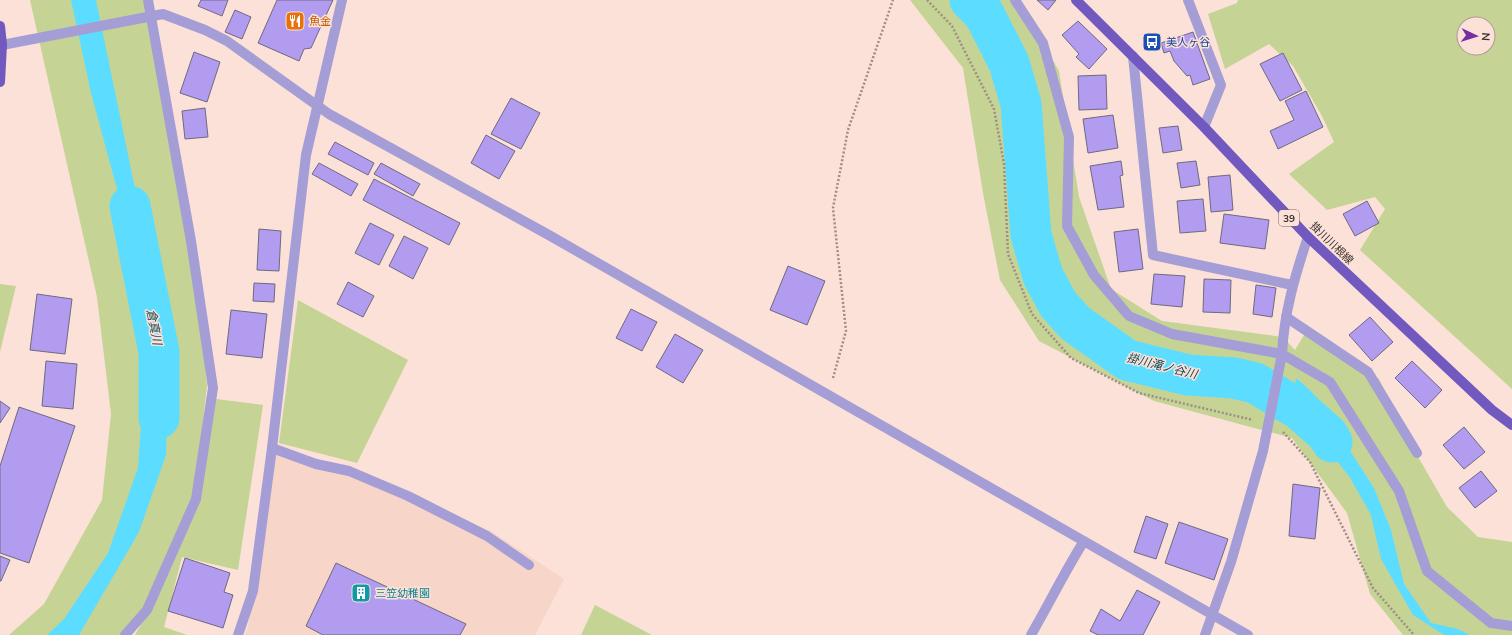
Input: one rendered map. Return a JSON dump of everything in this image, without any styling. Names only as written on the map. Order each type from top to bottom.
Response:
[{"type":"main road","name":"掛川川根線","points":[[1076,0],[1204,128],[1308,237],[1492,410],[1512,425]]},
{"type":"main road","points":[[0,26],[2,45],[0,82]]},
{"type":"street","points":[[125,635],[148,610],[196,500],[213,388],[191,241],[148,0]]},
{"type":"street","points":[[238,635],[253,591],[272,448],[306,155],[316,105],[342,0]]},
{"type":"street","points":[[1015,0],[1043,43],[1070,138],[1067,226],[1094,275],[1130,316],[1172,334],[1282,354],[1330,382],[1399,491],[1427,571],[1491,623],[1512,626]]},
{"type":"street","points":[[1188,0],[1221,85],[1204,128]]},
{"type":"street","points":[[2,45],[134,18],[163,14],[205,30],[227,41],[316,105],[547,234],[1248,635]]},
{"type":"street","points":[[1133,56],[1153,255],[1292,285]]},
{"type":"street","points":[[1205,635],[1231,562],[1263,452],[1282,354],[1286,317],[1292,285],[1308,237]]},
{"type":"street","points":[[1286,317],[1368,372],[1416,453]]},
{"type":"street","points":[[272,448],[316,464],[349,471],[408,496],[486,536],[529,565]]},
{"type":"street","points":[[1031,635],[1055,594],[1064,572],[1084,541]]},
{"type":"path","points":[[828,395],[846,331],[833,208],[848,130],[893,0]]},
{"type":"path","points":[[927,0],[952,26],[994,109],[1004,164],[1008,254],[1032,314],[1071,358],[1138,393],[1268,424],[1284,432],[1310,462],[1373,588],[1414,635]]},
{"type":"shaded area","points":[[272,448],[349,471],[492,532],[564,579],[535,635],[245,635],[248,627]]},
{"type":"green space","points":[[30,0],[148,0],[189,220],[207,385],[194,503],[216,399],[263,405],[238,570],[182,557],[164,627],[187,635],[135,635],[143,621],[131,635],[9,635],[44,604],[102,500],[111,414],[97,297]]},
{"type":"green space","points":[[910,0],[1019,0],[1059,71],[1079,197],[1111,289],[1162,321],[1283,337],[1295,350],[1306,332],[1379,379],[1410,443],[1447,507],[1478,537],[1512,542],[1512,635],[1403,635],[1370,594],[1347,513],[1292,438],[1154,401],[1039,341],[1000,280],[983,193],[963,68]]},
{"type":"green space","points":[[1238,0],[1512,0],[1512,389],[1360,250],[1385,209],[1375,197],[1327,210],[1289,174],[1334,142],[1322,116],[1293,66],[1269,44],[1225,69],[1208,14],[1237,3]]},
{"type":"green space","points":[[0,284],[16,286],[0,352]]},
{"type":"green space","points":[[298,300],[408,360],[357,463],[279,443]]},
{"type":"green space","points":[[595,605],[652,635],[581,635]]},
{"type":"water","points":[[71,0],[96,0],[151,266],[136,259],[91,93]]},
{"type":"water","points":[[146,353],[153,363],[168,361],[166,455],[139,532],[79,635],[47,635],[64,619],[108,553],[138,468]]},
{"type":"water","points":[[1296,378],[1312,392],[1374,488],[1391,530],[1404,584],[1431,623],[1458,629],[1470,635],[1444,635],[1413,615],[1381,559],[1371,515],[1349,476],[1305,422],[1290,414]]},
{"type":"building","points":[[201,0],[228,0],[222,16],[198,6]]},
{"type":"building","name":"魚金","points":[[277,0],[333,0],[311,48],[304,49],[299,61],[258,43]]},
{"type":"building","points":[[1037,0],[1056,0],[1048,10]]},
{"type":"building","points":[[235,10],[251,17],[242,39],[225,32]]},
{"type":"building","points":[[1078,21],[1107,49],[1089,69],[1076,57],[1079,54],[1062,35]]},
{"type":"building","points":[[1193,32],[1210,79],[1193,85],[1190,75],[1187,76],[1174,61],[1170,51],[1164,53],[1161,43]]},
{"type":"building","points":[[194,52],[220,62],[207,102],[180,93]]},
{"type":"building","points":[[1283,53],[1302,90],[1280,101],[1260,64]]},
{"type":"building","points":[[1106,75],[1107,109],[1079,110],[1078,76]]},
{"type":"building","points":[[1306,91],[1323,127],[1278,149],[1270,131],[1294,120],[1285,101]]},
{"type":"building","points":[[511,98],[540,113],[521,149],[491,134]]},
{"type":"building","points":[[205,108],[208,137],[185,139],[182,111]]},
{"type":"building","points":[[1113,115],[1118,148],[1088,153],[1083,119]]},
{"type":"building","points":[[1178,126],[1182,150],[1163,153],[1159,128]]},
{"type":"building","points":[[486,135],[515,151],[499,179],[471,163]]},
{"type":"building","points":[[335,142],[374,163],[368,175],[328,154]]},
{"type":"building","points":[[1121,161],[1123,175],[1120,176],[1124,207],[1098,210],[1090,166]]},
{"type":"building","points":[[1196,161],[1200,185],[1181,188],[1177,163]]},
{"type":"building","points":[[319,163],[358,184],[351,196],[312,174]]},
{"type":"building","points":[[381,163],[420,184],[413,196],[374,174]]},
{"type":"building","points":[[1230,175],[1233,210],[1211,212],[1208,177]]},
{"type":"building","points":[[374,179],[460,223],[449,245],[363,200]]},
{"type":"building","points":[[1203,199],[1206,231],[1180,233],[1177,201]]},
{"type":"building","points":[[1367,201],[1379,223],[1355,236],[1343,214]]},
{"type":"building","points":[[1224,214],[1269,220],[1265,249],[1220,243]]},
{"type":"building","points":[[370,223],[394,235],[379,265],[355,253]]},
{"type":"building","points":[[259,229],[281,231],[279,271],[257,270]]},
{"type":"building","points":[[1138,229],[1143,269],[1119,272],[1114,232]]},
{"type":"building","points":[[404,236],[428,248],[413,279],[389,266]]},
{"type":"building","points":[[788,266],[825,281],[807,325],[770,310]]},
{"type":"building","points":[[1154,274],[1185,276],[1182,307],[1151,304]]},
{"type":"building","points":[[1204,279],[1231,280],[1230,313],[1203,312]]},
{"type":"building","points":[[348,282],[374,296],[363,317],[337,304]]},
{"type":"building","points":[[254,283],[275,284],[274,302],[253,301]]},
{"type":"building","points":[[1256,285],[1276,288],[1272,317],[1253,314]]},
{"type":"building","points":[[37,294],[72,299],[65,354],[30,350]]},
{"type":"building","points":[[631,309],[657,322],[642,351],[616,338]]},
{"type":"building","points":[[231,310],[267,314],[262,358],[226,354]]},
{"type":"building","points":[[1370,317],[1393,342],[1372,361],[1349,335]]},
{"type":"building","points":[[675,334],[703,350],[683,383],[656,367]]},
{"type":"building","points":[[46,361],[77,364],[73,409],[42,406]]},
{"type":"building","points":[[1412,361],[1442,390],[1425,408],[1395,378]]},
{"type":"building","points":[[0,401],[10,408],[0,423]]},
{"type":"building","points":[[19,407],[75,426],[29,563],[0,553],[0,466]]},
{"type":"building","points":[[1464,427],[1485,452],[1464,469],[1443,445]]},
{"type":"building","points":[[1481,471],[1497,491],[1475,508],[1459,488]]},
{"type":"building","points":[[1293,484],[1320,488],[1315,539],[1289,536]]},
{"type":"building","points":[[1146,516],[1168,524],[1156,559],[1134,552]]},
{"type":"building","points":[[1179,522],[1228,539],[1214,580],[1165,563]]},
{"type":"building","points":[[0,556],[10,560],[1,581],[0,581]]},
{"type":"building","points":[[185,558],[230,573],[224,592],[233,595],[223,628],[168,611]]},
{"type":"building","name":"三笠幼稚園","points":[[336,563],[466,624],[460,635],[323,635],[306,626]]},
{"type":"building","points":[[1137,590],[1160,602],[1143,635],[1098,635],[1090,631],[1101,609],[1120,621]]},
{"type":"waterway","name":"掛川滝ノ谷川","points":[[970,0],[984,14],[1009,63],[1021,104],[1031,235],[1043,276],[1058,304],[1075,323],[1127,360],[1188,375],[1234,378],[1255,383],[1300,410],[1328,435],[1332,442]]},
{"type":"waterway","name":"倉真川","points":[[130,206],[159,352],[159,418]]},
{"type":"place","name":"魚金","points":[[295,21]]},
{"type":"place","name":"美人ヶ谷","points":[[1152,42]]},
{"type":"place","name":"三笠幼稚園","points":[[361,593]]}]
